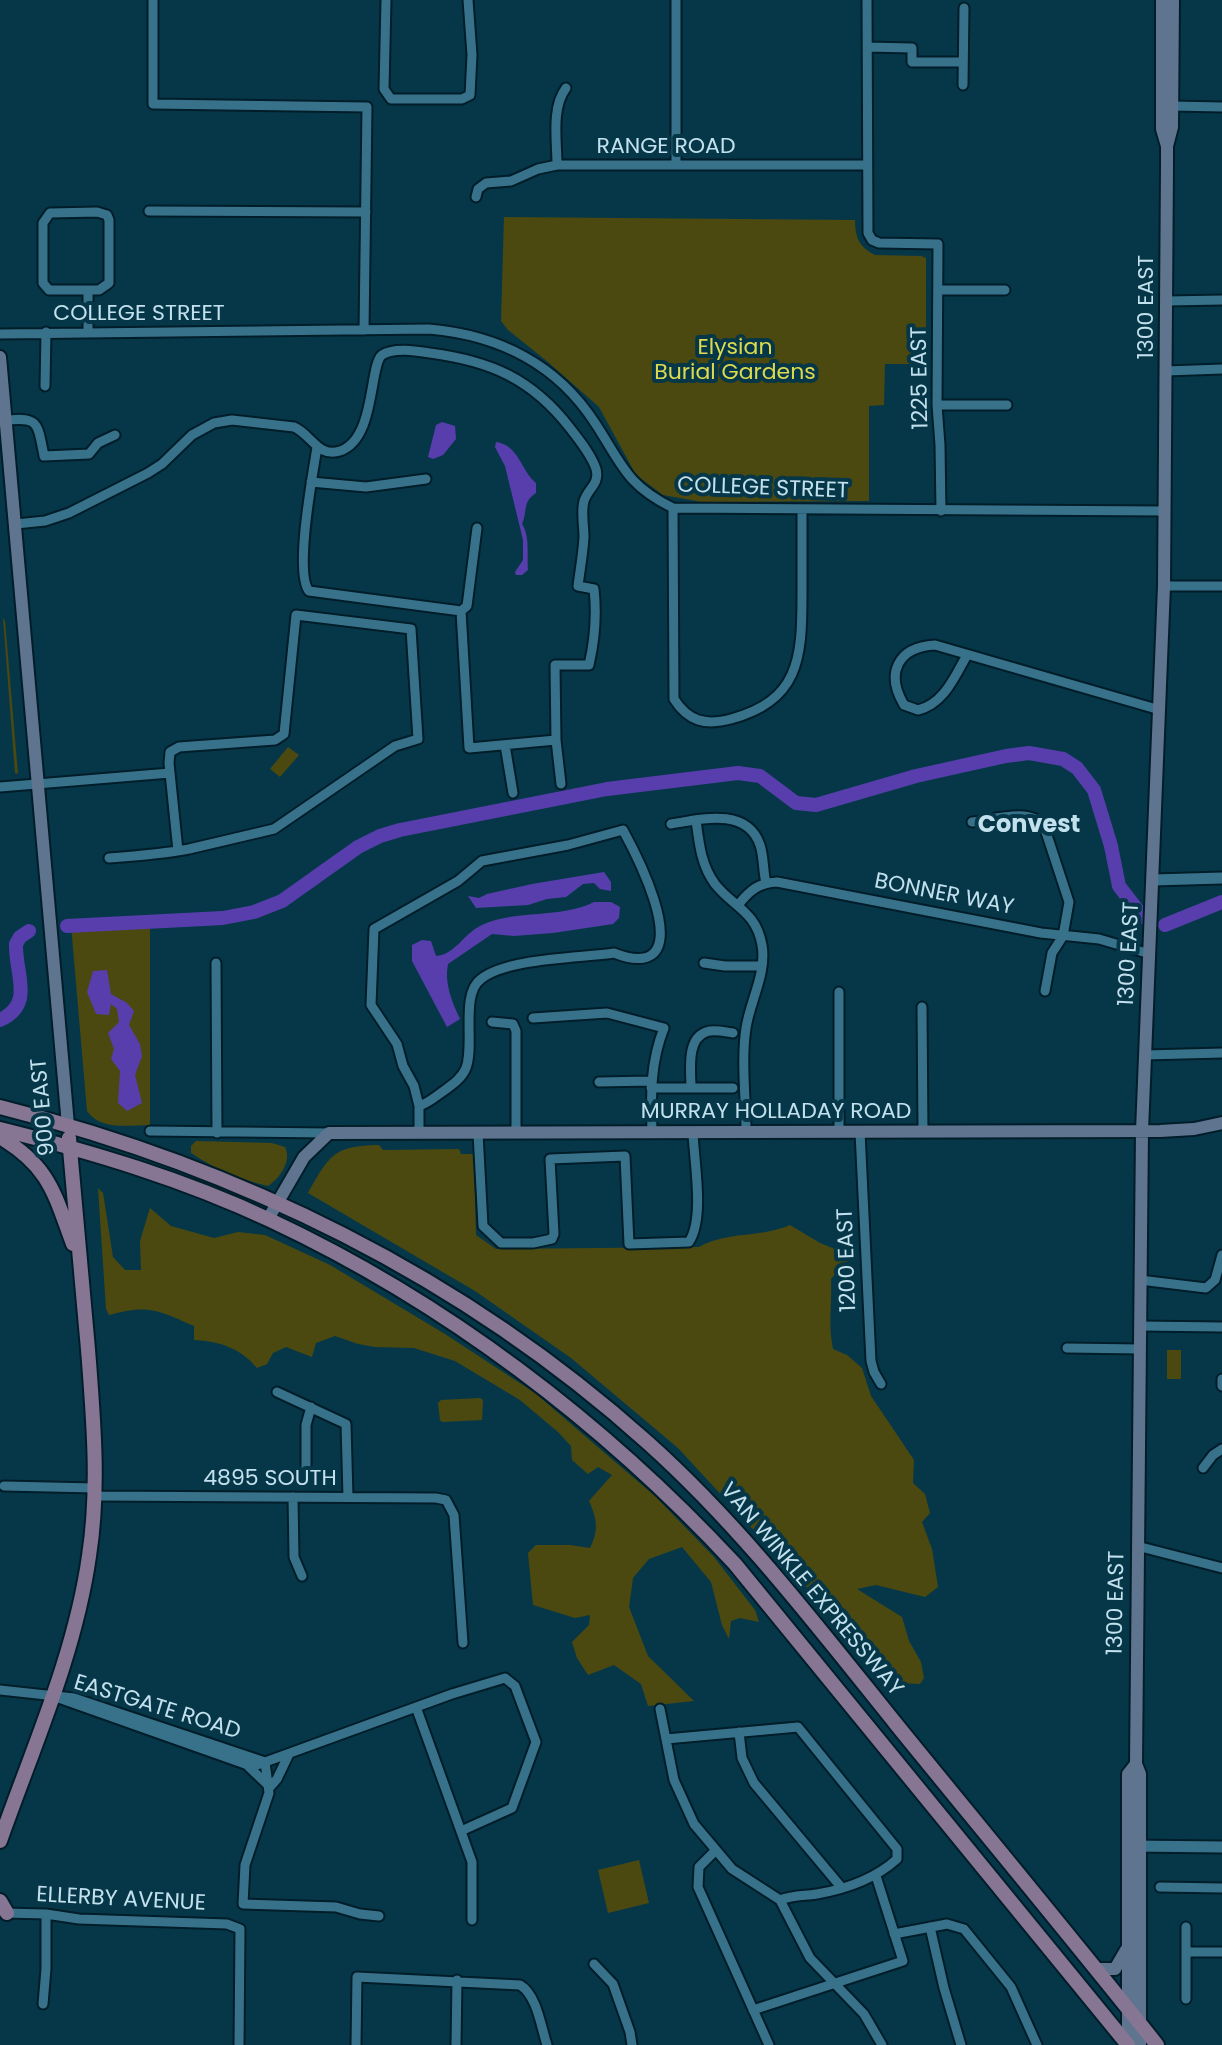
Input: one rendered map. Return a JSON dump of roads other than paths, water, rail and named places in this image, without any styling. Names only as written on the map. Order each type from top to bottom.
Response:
[{"type":"main road","name":"1300 EAST","points":[[1162,0],[1162,129],[1167,146]]},
{"type":"main road","name":"1300 EAST","points":[[1128,2045],[1128,1947],[1140,1774],[1136,1764],[1142,1131],[1164,586],[1167,146],[1172,127],[1173,0]]},
{"type":"main road","name":"900 EAST","points":[[0,357],[3,421],[16,524],[92,1403],[95,1492],[84,1587],[71,1641],[0,1841]]},
{"type":"main road","name":"VAN WINKLE EXPRESSWAY","points":[[0,1107],[68,1125],[186,1164],[276,1202],[399,1263],[488,1319],[568,1376],[667,1461],[781,1582],[1157,2045]]},
{"type":"main road","name":"MURRAY HOLLADAY ROAD","points":[[329,1133],[1142,1131],[1194,1129],[1222,1123]]},
{"type":"main road","name":"VAN WINKLE EXPRESSWAY","points":[[0,1129],[69,1146],[188,1186],[268,1219],[370,1272],[484,1346],[598,1430],[672,1497],[764,1598],[1128,2045]]},
{"type":"main road","points":[[268,1219],[304,1157],[329,1133]]},
{"type":"main road","points":[[0,1137],[28,1155],[50,1183],[80,1263]]},
{"type":"main road","name":"1300 EAST","points":[[1133,1846],[1140,2045]]},
{"type":"main road","points":[[1095,1969],[1115,1969],[1128,1947]]},
{"type":"street","points":[[153,0],[153,104],[367,107],[364,330]]},
{"type":"street","points":[[386,0],[384,89],[391,99],[462,99],[470,95],[472,55],[468,0]]},
{"type":"street","points":[[676,0],[676,165]]},
{"type":"street","points":[[867,0],[867,165]]},
{"type":"street","points":[[963,85],[964,8]]},
{"type":"street","points":[[867,47],[912,48],[912,62],[963,62]]},
{"type":"street","points":[[557,165],[557,107],[566,88]]},
{"type":"street","points":[[1172,106],[1222,107]]},
{"type":"street","name":"RANGE ROAD","points":[[476,197],[478,189],[486,183],[511,181],[538,169],[557,165],[867,165]]},
{"type":"street","name":"1225 EAST","points":[[867,165],[866,221],[872,240],[888,244],[938,244],[937,405],[941,511]]},
{"type":"street","points":[[149,211],[366,212]]},
{"type":"street","points":[[97,212],[107,215],[110,225],[109,283],[99,290],[88,290],[45,287],[43,223],[46,215],[97,212]]},
{"type":"street","points":[[88,290],[88,332]]},
{"type":"street","points":[[938,290],[1005,290]]},
{"type":"street","points":[[1167,301],[1222,300]]},
{"type":"street","name":"COLLEGE STREET","points":[[0,334],[453,331],[486,338],[525,355],[551,373],[585,408],[632,481],[644,493],[673,508],[1165,511]]},
{"type":"street","points":[[45,386],[46,332]]},
{"type":"street","points":[[16,524],[45,521],[69,513],[148,473],[192,435],[222,421],[294,427],[304,432],[317,447],[328,452],[343,450],[356,438],[368,412],[377,362],[391,352],[420,351],[455,356],[487,365],[529,385],[549,401],[562,417],[596,469],[597,482],[583,504],[584,538],[578,586],[594,589],[597,620],[589,665],[555,665],[556,740],[561,784]]},
{"type":"street","points":[[1166,371],[1222,369]]},
{"type":"street","points":[[937,405],[1007,405]]},
{"type":"street","points":[[3,421],[24,418],[32,421],[37,427],[44,456],[89,454],[98,443],[115,435]]},
{"type":"street","points":[[317,447],[306,520],[303,579],[309,591],[461,611],[467,606],[477,528]]},
{"type":"street","points":[[311,482],[366,487],[426,479]]},
{"type":"street","points":[[673,508],[674,699],[686,716],[697,721],[721,722],[765,706],[776,698],[797,665],[801,643],[802,510]]},
{"type":"street","points":[[1164,586],[1222,586]]},
{"type":"street","points":[[461,611],[469,748],[556,740]]},
{"type":"street","points":[[109,858],[178,851],[274,829],[395,746],[418,739],[411,629],[296,615],[284,734],[275,740],[175,748],[169,758],[178,851]]},
{"type":"street","points":[[967,655],[946,690],[932,704],[918,710],[904,705],[899,697],[895,675],[900,660],[912,649],[935,645],[1160,710]]},
{"type":"street","points":[[505,745],[513,793]]},
{"type":"street","points":[[0,787],[170,773]]},
{"type":"street","points":[[972,822],[1026,816],[1039,819],[1044,826],[1068,896],[1063,936],[1052,953],[1045,991]]},
{"type":"street","points":[[671,824],[726,818],[750,830],[761,847],[766,883],[752,889],[739,904]]},
{"type":"street","points":[[696,820],[701,854],[709,874],[755,923],[760,936],[762,966],[745,1036],[746,1132]]},
{"type":"street","points":[[419,1106],[452,1085],[466,1069],[471,998],[475,984],[482,978],[508,966],[525,963],[614,953],[640,959],[654,956],[659,950],[659,923],[651,888],[623,830],[568,845],[482,861],[458,881],[374,929],[371,1005],[397,1044],[403,1066],[414,1086],[419,1106],[419,1133]]},
{"type":"street","points":[[1153,880],[1222,878]]},
{"type":"street","name":"BONNER WAY","points":[[766,883],[794,884],[1063,936],[1099,939],[1150,954]]},
{"type":"street","points":[[216,963],[217,1133]]},
{"type":"street","points":[[704,963],[762,966]]},
{"type":"street","points":[[839,992],[839,1132]]},
{"type":"street","points":[[922,1007],[923,1132]]},
{"type":"street","points":[[533,1018],[607,1013],[664,1028],[653,1056],[652,1132]]},
{"type":"street","points":[[492,1022],[509,1022],[516,1031],[516,1133]]},
{"type":"street","points":[[691,1088],[691,1051],[699,1037],[710,1031],[733,1033]]},
{"type":"street","points":[[1145,1055],[1222,1053]]},
{"type":"street","points":[[599,1082],[733,1088]]},
{"type":"street","name":"MURRAY HOLLADAY ROAD","points":[[150,1131],[329,1133]]},
{"type":"street","points":[[478,1133],[483,1226],[487,1233],[501,1243],[533,1243],[552,1239],[550,1159],[625,1156],[629,1244],[689,1242],[694,1235],[697,1216],[693,1132]]},
{"type":"street","name":"1200 EAST","points":[[860,1132],[871,1361],[881,1384]]},
{"type":"street","points":[[1140,1280],[1206,1288],[1215,1280],[1222,1255]]},
{"type":"street","points":[[1140,1326],[1222,1327]]},
{"type":"street","points":[[1067,1348],[1141,1349]]},
{"type":"street","points":[[1222,1379],[1222,1386]]},
{"type":"street","points":[[277,1392],[342,1420],[347,1426],[348,1497]]},
{"type":"street","points":[[306,1472],[306,1425],[311,1407]]},
{"type":"street","points":[[1203,1468],[1222,1449]]},
{"type":"street","name":"4895 SOUTH","points":[[4,1486],[95,1492],[446,1500],[454,1515],[463,1643]]},
{"type":"street","points":[[293,1497],[293,1553],[302,1576]]},
{"type":"street","points":[[1137,1546],[1222,1568]]},
{"type":"street","name":"EASTGATE ROAD","points":[[248,1765],[289,1754],[498,1679],[509,1679],[515,1686],[536,1742],[512,1808],[461,1831]]},
{"type":"street","points":[[0,1690],[53,1696]]},
{"type":"street","name":"EASTGATE ROAD","points":[[53,1696],[74,1698],[265,1762]]},
{"type":"street","name":"EASTGATE ROAD","points":[[53,1696],[248,1765],[270,1787]]},
{"type":"street","points":[[416,1707],[473,1868],[472,1920]]},
{"type":"street","points":[[660,1709],[674,1780],[694,1824],[738,1874],[780,1900],[810,1958],[869,2020],[882,2045]]},
{"type":"street","points":[[666,1739],[791,1727],[801,1730],[897,1849],[897,1859],[876,1876],[821,1893],[792,1895],[780,1900]]},
{"type":"street","points":[[739,1732],[742,1758],[754,1783],[841,1887]]},
{"type":"street","points":[[289,1754],[270,1787],[245,1865],[243,1904],[336,1907],[379,1916]]},
{"type":"street","points":[[265,1762],[270,1787]]},
{"type":"street","points":[[1133,1846],[1222,1847]]},
{"type":"street","points":[[715,1851],[699,1867],[697,1884],[769,2045]]},
{"type":"street","points":[[753,2010],[903,1961],[876,1876]]},
{"type":"street","points":[[1160,1887],[1222,1888]]},
{"type":"street","name":"ELLERBY AVENUE","points":[[2,1909],[79,1919],[227,1924],[240,1929],[239,2045]]},
{"type":"street","points":[[43,2004],[46,1914]]},
{"type":"street","points":[[894,1934],[952,1924],[968,1932],[1011,1987],[1037,2045]]},
{"type":"street","points":[[930,1927],[961,2045]]},
{"type":"street","points":[[1186,1927],[1186,1999]]},
{"type":"street","points":[[1186,1952],[1222,1952]]},
{"type":"street","points":[[594,1964],[613,1984],[632,2045]]},
{"type":"street","points":[[356,2045],[357,1977],[457,1980],[525,1987],[531,1996],[547,2045]]},
{"type":"street","points":[[456,2045],[457,1980]]},
{"type":"waterway","points":[[67,926],[223,918],[254,912],[282,901],[358,847],[380,836],[607,789],[738,773],[760,776],[796,803],[816,805],[916,776],[1029,753],[1063,759],[1077,768],[1094,790],[1119,886],[1143,917]]},
{"type":"waterway","points":[[1165,925],[1222,902]]},
{"type":"waterway","points":[[0,1020],[11,1013],[20,997],[16,944],[29,931]]},
{"type":"district","name":"Convest","points":[[1029,826]]},
{"type":"park label","name":"Elysian Burial Gardens","points":[[735,360]]}]
